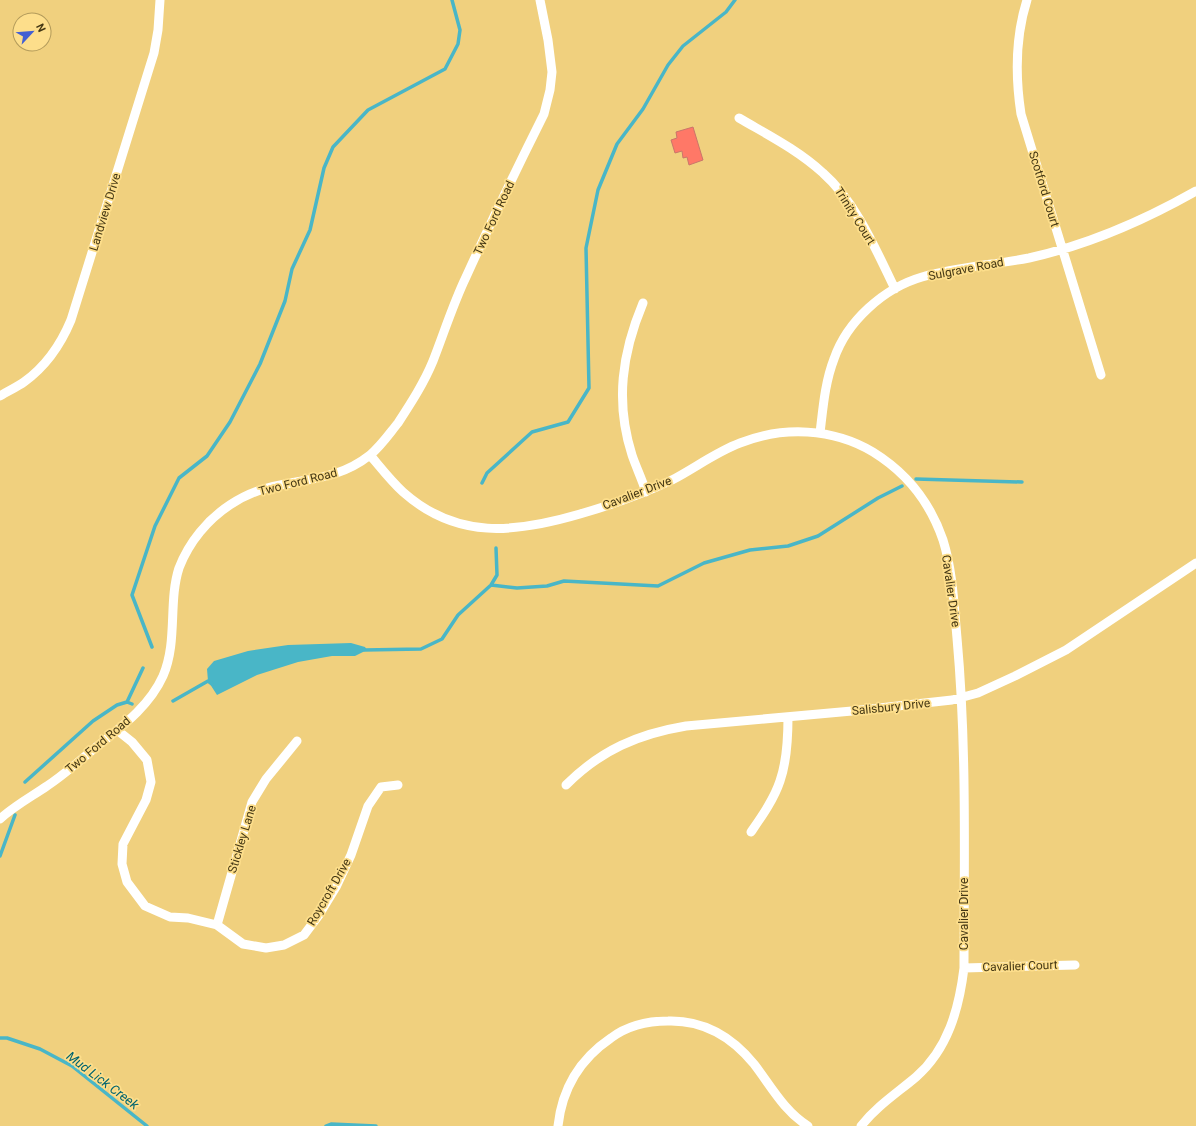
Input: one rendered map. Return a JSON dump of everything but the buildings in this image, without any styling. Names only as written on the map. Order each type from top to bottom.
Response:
[{"type":"street","name":"Landview Drive","points":[[0,396],[24,382],[37,371],[60,343],[71,320],[154,53],[158,30],[160,0]]},
{"type":"street","name":"Two Ford Road","points":[[0,819],[11,809],[46,787],[117,730],[143,707],[153,693],[162,679],[170,652],[175,587],[179,569],[188,549],[212,519],[230,505],[246,496],[275,486],[322,478],[339,473],[358,463],[370,455],[386,439],[408,407],[424,382],[465,279],[544,114],[550,90],[552,72],[548,40],[540,0]]},
{"type":"street","name":"Scotford Court","points":[[1027,0],[1022,13],[1016,63],[1017,89],[1021,114],[1101,375]]},
{"type":"street","name":"Trinity Court","points":[[739,118],[807,159],[824,173],[839,189],[852,207],[877,252],[895,289]]},
{"type":"street","name":"Sulgrave Road","points":[[820,433],[824,397],[830,371],[842,341],[863,314],[895,289],[922,277],[1027,258],[1062,250],[1128,226],[1196,191]]},
{"type":"street","points":[[643,303],[629,342],[623,368],[622,410],[632,455],[646,492]]},
{"type":"street","name":"Cavalier Drive","points":[[370,455],[394,483],[422,506],[450,520],[469,526],[486,528],[509,529],[527,527],[608,506],[646,492],[674,479],[741,442],[779,434],[801,432],[820,433],[850,440],[884,459],[900,471],[914,486],[926,503],[943,541],[949,564],[958,645],[964,809],[964,968],[962,990],[956,1012],[949,1033],[941,1048],[930,1063],[917,1076],[885,1101],[861,1126]]},
{"type":"street","name":"Salisbury Drive","points":[[566,785],[581,770],[597,758],[623,744],[664,730],[686,726],[860,710],[961,698],[978,693],[1066,650],[1196,563]]},
{"type":"street","points":[[751,832],[771,800],[780,781],[784,768],[788,740],[788,717]]},
{"type":"street","name":"Roycroft Drive","points":[[117,730],[132,742],[147,760],[151,782],[146,800],[123,844],[122,864],[127,882],[145,906],[170,917],[188,918],[217,925],[243,944],[266,948],[284,945],[304,935],[319,916],[352,855],[368,806],[382,787],[398,785]]},
{"type":"street","name":"Stickley Lane","points":[[217,925],[252,802],[266,779],[297,741]]},
{"type":"street","name":"Cavalier Court","points":[[964,968],[1076,965]]},
{"type":"street","points":[[558,1126],[563,1102],[570,1082],[585,1059],[597,1048],[613,1036],[642,1024],[679,1020],[696,1023],[706,1027],[726,1038],[741,1050],[754,1064],[782,1102],[792,1113],[808,1126]]},
{"type":"water","points":[[351,643],[365,647],[367,650],[355,656],[332,656],[298,662],[257,675],[217,695],[208,681],[207,669],[214,661],[248,651],[288,645]]},
{"type":"waterway","points":[[152,647],[132,595],[155,526],[179,478],[207,456],[230,422],[260,364],[285,301],[292,269],[310,230],[324,168],[333,147],[368,110],[445,69],[458,44],[460,30],[452,0]]},
{"type":"waterway","points":[[482,483],[487,473],[532,432],[568,422],[589,388],[586,248],[598,190],[617,144],[643,109],[668,65],[683,46],[726,12],[735,0]]},
{"type":"waterway","points":[[916,479],[1022,482]]},
{"type":"waterway","points":[[491,585],[517,588],[547,586],[564,581],[658,586],[704,563],[750,550],[788,546],[818,536],[878,498],[902,486]]},
{"type":"waterway","points":[[364,650],[421,649],[442,639],[458,615],[491,585],[497,575],[496,548]]},
{"type":"waterway","points":[[127,702],[143,668]]},
{"type":"waterway","points":[[173,701],[208,681],[212,684]]},
{"type":"waterway","points":[[25,782],[93,721],[117,705],[127,702],[132,704]]},
{"type":"waterway","points":[[0,856],[15,815]]},
{"type":"waterway","name":"Mud Lick Creek","points":[[0,1038],[7,1038],[40,1049],[72,1066],[147,1126]]},
{"type":"waterway","name":"Mud Lick Creek","points":[[326,1126],[331,1124],[376,1126]]}]
